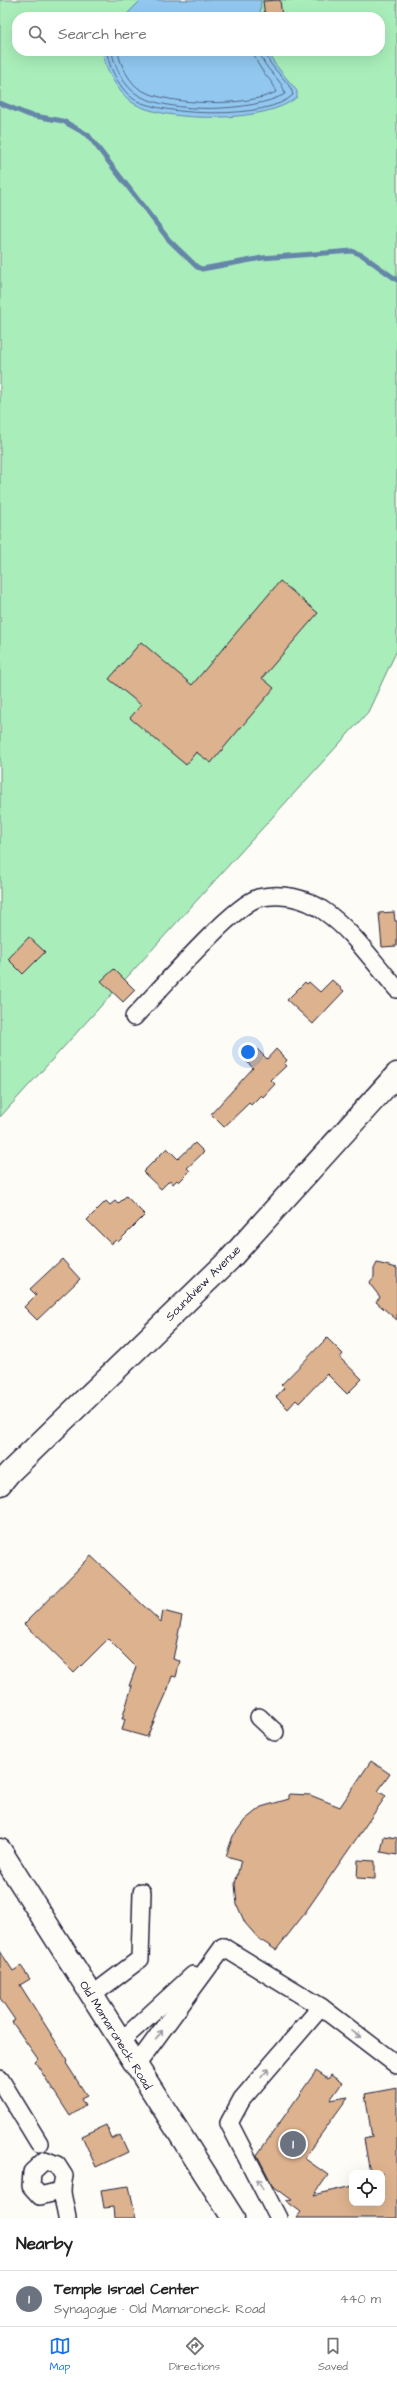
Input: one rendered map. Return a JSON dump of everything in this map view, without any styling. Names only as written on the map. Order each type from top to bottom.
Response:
[{"type":"street","points":[[134,1017],[235,912],[258,899],[273,896],[292,896],[324,911],[344,928],[397,989]]},
{"type":"street","name":"Soundview Avenue","points":[[0,1484],[9,1472],[230,1259],[397,1074]]},
{"type":"street","points":[[259,1717],[275,1732]]},
{"type":"street","name":"Old Mamaroneck Road","points":[[0,1850],[120,2042],[233,2218]]},
{"type":"street","points":[[91,1996],[140,1959],[142,1892]]},
{"type":"street","points":[[223,1947],[321,2008],[397,2065]]},
{"type":"street","points":[[120,2042],[223,1947]]},
{"type":"street","points":[[136,2067],[223,1947]]},
{"type":"street","points":[[278,2218],[229,2123],[242,2099],[321,2008]]},
{"type":"street","points":[[0,2079],[39,2143]]},
{"type":"street","points":[[60,2191],[66,2208],[67,2218]]},
{"type":"green space","points":[[0,0],[397,0],[397,650],[368,712],[0,1117]]},
{"type":"water","points":[[141,0],[261,0],[260,12],[129,12]]},
{"type":"water","points":[[104,56],[271,56],[274,63],[297,91],[297,97],[283,106],[264,112],[241,116],[192,117],[148,110],[127,99],[117,87],[109,73]]},
{"type":"building","points":[[280,0],[281,12],[264,12],[263,1]]},
{"type":"building","points":[[280,581],[318,613],[262,678],[274,688],[211,763],[196,752],[186,765],[130,718],[141,705],[109,679],[141,642],[192,685]]},
{"type":"building","points":[[394,912],[395,921],[397,921],[397,946],[382,947],[379,913]]},
{"type":"building","points":[[29,937],[45,952],[23,974],[8,959]]},
{"type":"building","points":[[114,969],[135,990],[123,1002],[101,981]]},
{"type":"building","points":[[332,980],[344,991],[313,1024],[287,1000],[305,982],[307,984],[309,982],[320,992]]},
{"type":"building","points":[[256,1048],[267,1059],[276,1049],[287,1060],[284,1064],[286,1066],[271,1080],[275,1084],[263,1097],[261,1095],[251,1105],[249,1103],[224,1127],[211,1114],[253,1068],[244,1059]]},
{"type":"building","points":[[195,1143],[204,1152],[187,1168],[190,1171],[179,1182],[177,1180],[173,1184],[170,1180],[161,1189],[143,1172],[167,1148],[178,1159]]},
{"type":"building","points":[[126,1196],[145,1215],[118,1242],[116,1240],[111,1244],[87,1220],[106,1201],[110,1205],[115,1201],[118,1204]]},
{"type":"building","points":[[62,1259],[80,1279],[37,1320],[24,1307],[36,1295],[30,1289]]},
{"type":"building","points":[[377,1263],[397,1268],[397,1320],[376,1302],[380,1297],[369,1283],[374,1277],[374,1269]]},
{"type":"building","points":[[327,1338],[343,1354],[340,1358],[362,1379],[347,1394],[327,1374],[299,1403],[296,1400],[288,1409],[276,1397],[284,1388],[281,1385]]},
{"type":"building","points":[[91,1556],[161,1622],[163,1611],[182,1616],[173,1659],[180,1661],[176,1677],[172,1676],[167,1692],[147,1737],[122,1730],[125,1719],[122,1719],[132,1686],[129,1686],[136,1667],[108,1639],[74,1673],[24,1624]]},
{"type":"building","points":[[371,1761],[390,1774],[378,1791],[386,1796],[302,1917],[276,1950],[259,1939],[245,1923],[237,1905],[235,1884],[241,1860],[226,1856],[233,1836],[245,1820],[261,1807],[289,1799],[289,1794],[310,1795],[340,1807]]},
{"type":"building","points":[[384,1836],[397,1838],[397,1855],[381,1852]]},
{"type":"building","points":[[358,1860],[375,1861],[375,1879],[357,1878]]},
{"type":"building","points":[[0,1951],[13,1971],[21,1966],[30,1979],[20,1985],[68,2061],[66,2063],[87,2096],[81,2099],[85,2106],[70,2116],[35,2062],[38,2059],[12,2022],[15,2020],[0,1998]]},
{"type":"building","points":[[316,2071],[328,2079],[331,2075],[342,2083],[330,2100],[348,2097],[304,2158],[328,2175],[314,2195],[349,2187],[349,2206],[385,2206],[385,2170],[369,2170],[364,2139],[372,2137],[365,2094],[397,2088],[397,2218],[296,2218],[301,2212],[286,2201],[292,2200],[273,2186],[257,2155]]},
{"type":"building","points":[[106,2125],[112,2139],[120,2135],[128,2152],[96,2167],[82,2136]]},
{"type":"building","points":[[129,2186],[136,2218],[114,2218],[113,2207],[104,2208],[101,2190]]},
{"type":"waterway","points":[[0,103],[29,115],[63,121],[88,135],[169,240],[197,267],[202,269],[262,258],[352,251],[362,255],[397,280]]},
{"type":"place","name":"Temple Israel Center","points":[[293,2144]]}]
